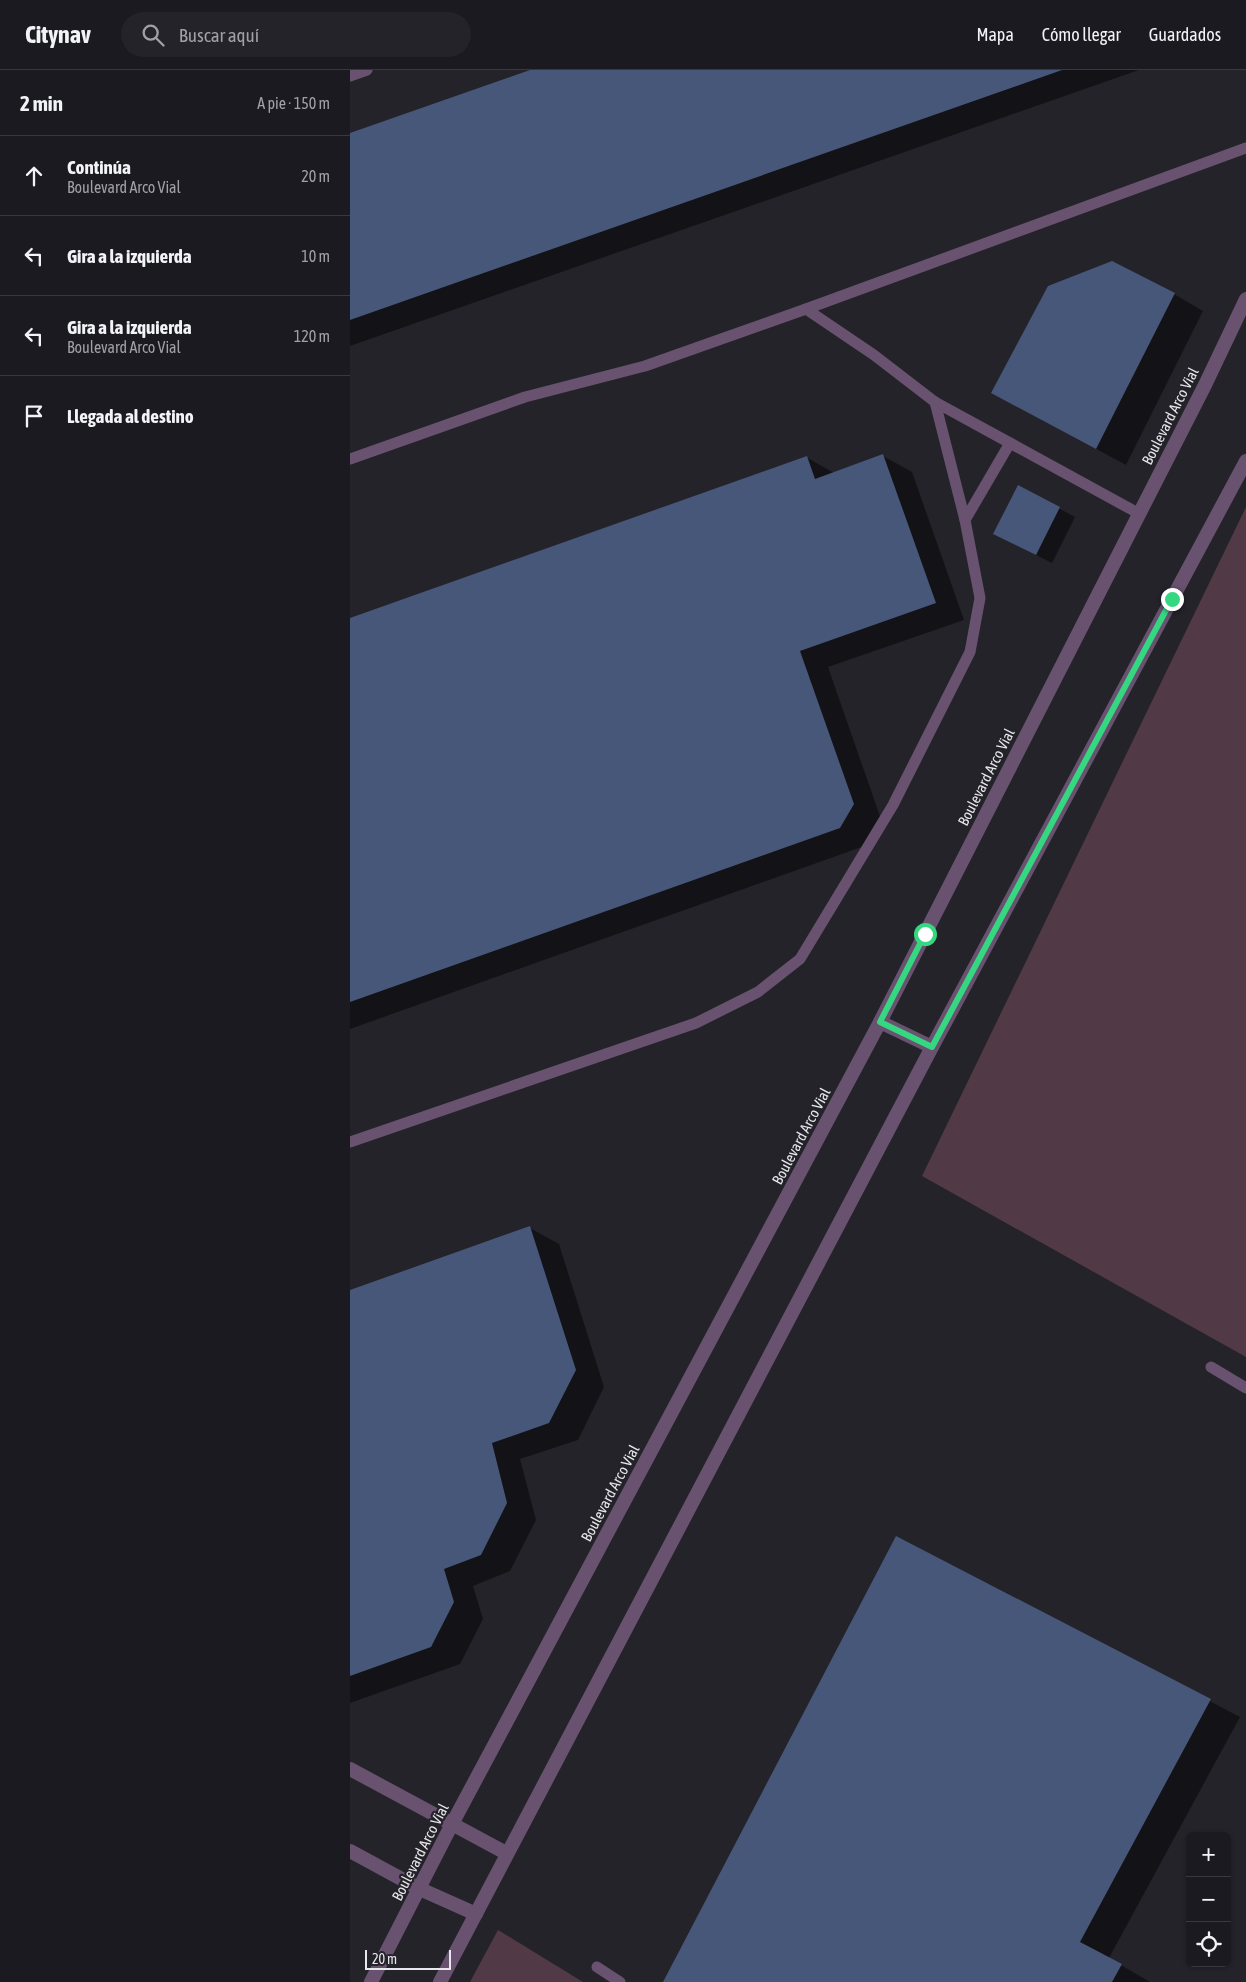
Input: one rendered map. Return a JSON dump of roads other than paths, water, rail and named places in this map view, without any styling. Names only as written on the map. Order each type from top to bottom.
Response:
[{"type":"street","name":"Boulevard Arco Vial","points":[[371,1982],[452,1824],[880,1022],[1138,513],[1205,385],[1246,299]]},
{"type":"street","points":[[440,1982],[506,1853],[932,1047],[1246,461]]},
{"type":"street","points":[[880,1022],[932,1047]]},
{"type":"street","points":[[350,1769],[506,1853]]},
{"type":"street","points":[[350,1851],[420,1888],[476,1914]]},
{"type":"lane","points":[[350,76],[367,70]]},
{"type":"lane","points":[[350,459],[525,397],[645,366],[806,310],[1246,148]]},
{"type":"lane","points":[[806,310],[874,355],[935,402],[1138,513]]},
{"type":"lane","points":[[350,1142],[696,1023],[758,992],[800,959],[893,805],[970,652],[980,598],[965,520],[935,402]]},
{"type":"lane","points":[[965,520],[1010,443]]},
{"type":"lane","points":[[1211,1368],[1246,1388]]},
{"type":"lane","points":[[597,1967],[620,1982]]}]
